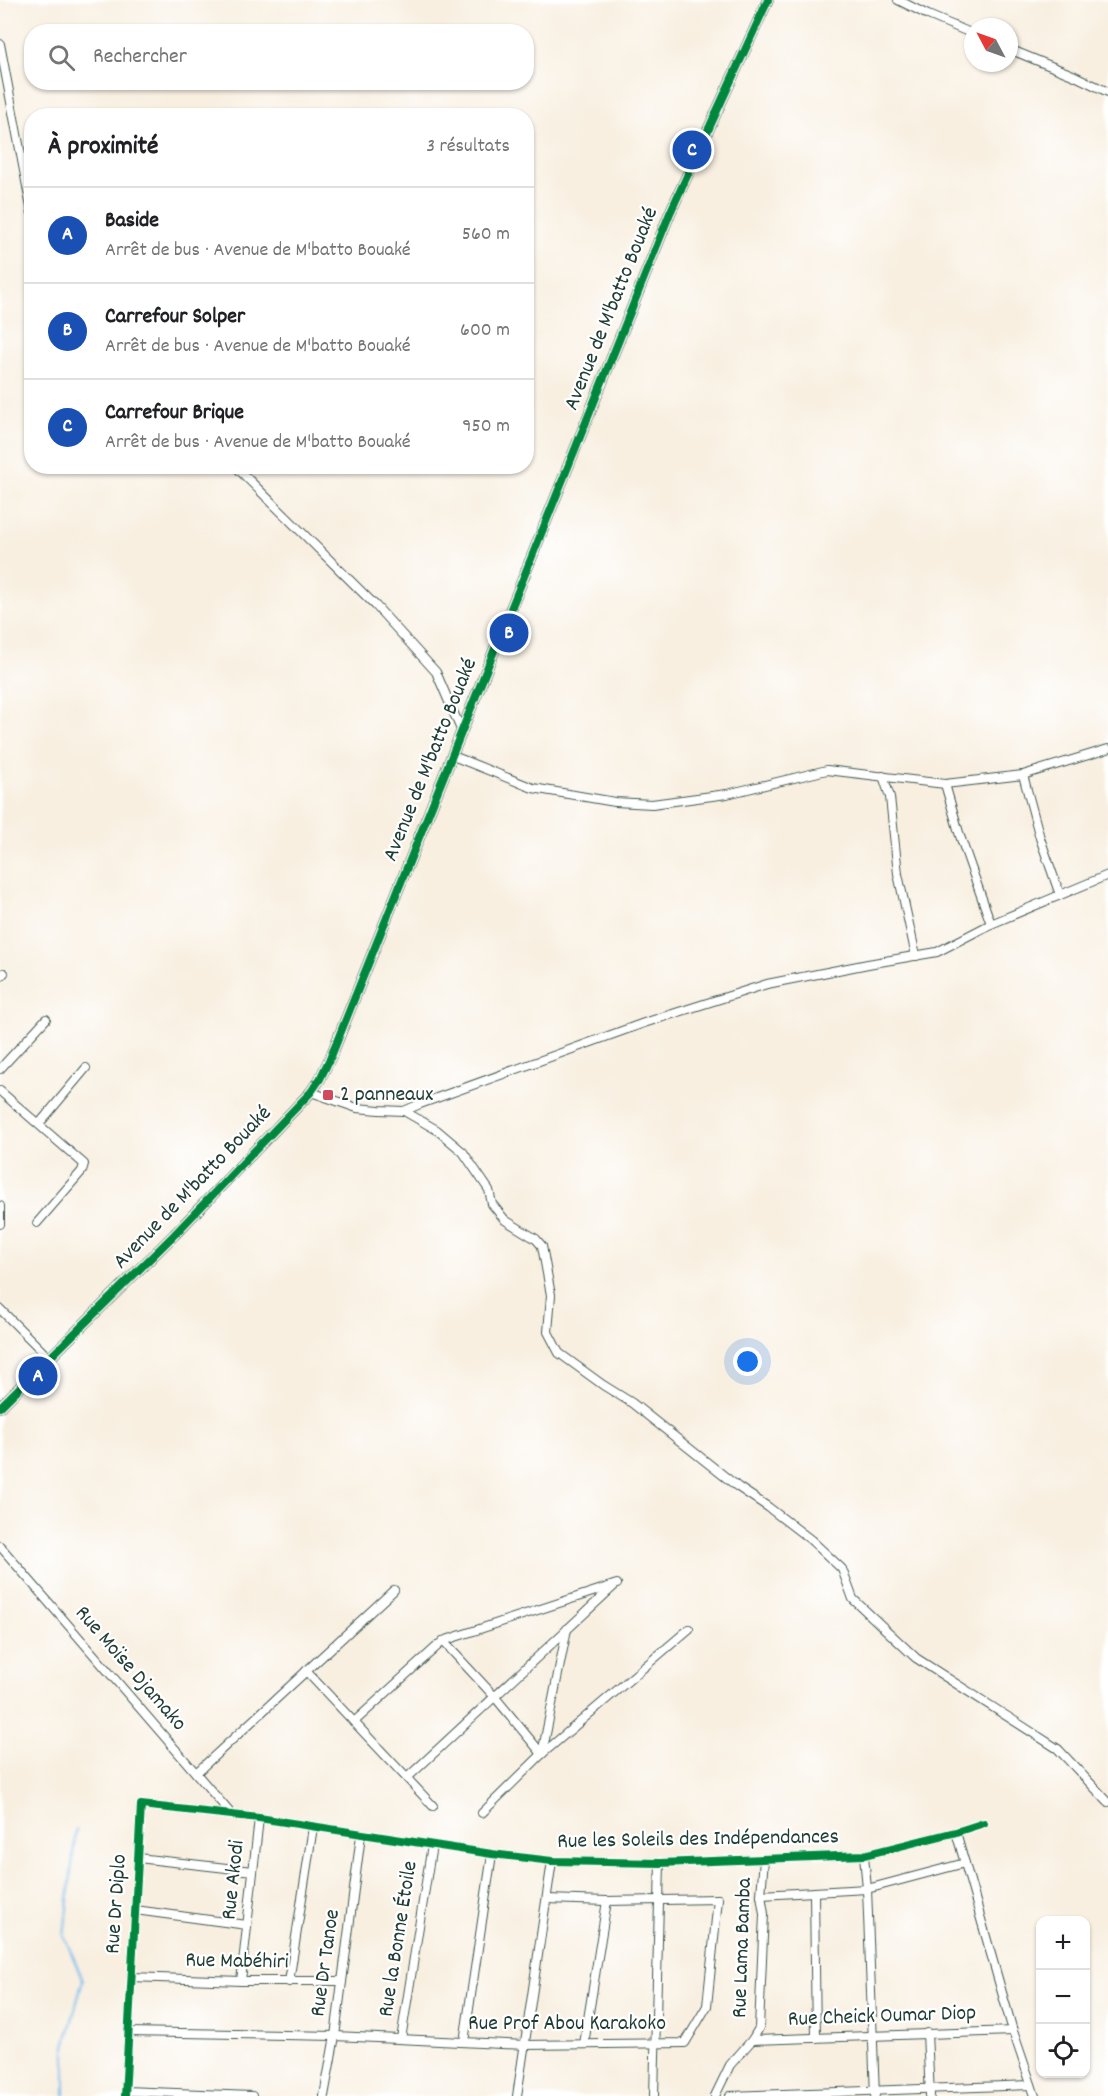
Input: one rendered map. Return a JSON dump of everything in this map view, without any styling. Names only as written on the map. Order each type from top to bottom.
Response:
[{"type":"street","name":"Avenue de M'batto Bouaké","points":[[0,1407],[174,1235],[311,1092],[320,1079],[453,756],[670,213],[768,0]]},
{"type":"street","points":[[898,0],[964,30]]},
{"type":"street","points":[[0,44],[24,171]]},
{"type":"street","points":[[1018,53],[1108,92]]},
{"type":"street","points":[[243,474],[376,606],[435,672],[462,732]]},
{"type":"street","points":[[453,756],[533,788],[615,802],[652,804],[727,794],[827,770],[945,784],[1023,775],[1108,749]]},
{"type":"street","points":[[1023,775],[1040,838],[1060,895]]},
{"type":"street","points":[[883,776],[890,797],[898,874],[916,956]]},
{"type":"street","points":[[945,784],[960,836],[991,924]]},
{"type":"street","points":[[404,1111],[644,1023],[767,984],[936,952],[991,924],[1108,875]]},
{"type":"street","points":[[0,1069],[46,1019]]},
{"type":"street","points":[[39,1125],[86,1068]]},
{"type":"street","points":[[0,1091],[84,1164],[82,1171],[37,1223]]},
{"type":"street","points":[[311,1092],[357,1108],[404,1111],[436,1130],[463,1152],[489,1190],[492,1204],[505,1220],[536,1239],[542,1246],[550,1294],[548,1332],[559,1353],[603,1386],[632,1403],[738,1487],[802,1533],[842,1569],[853,1599],[916,1658],[1058,1749],[1108,1802]]},
{"type":"street","points":[[0,1206],[0,1221]]},
{"type":"street","points":[[0,1309],[50,1359]]},
{"type":"street","name":"Rue Moïse Djamako","points":[[0,1546],[232,1815]]},
{"type":"street","points":[[354,1722],[443,1641],[616,1584],[407,1778]]},
{"type":"street","points":[[196,1773],[394,1590]]},
{"type":"street","points":[[542,1754],[567,1629]]},
{"type":"street","points":[[482,1813],[542,1754],[689,1629]]},
{"type":"street","points":[[443,1641],[494,1696],[542,1754]]},
{"type":"street","points":[[306,1671],[433,1806]]},
{"type":"street","name":"Rue Dr Diplo","points":[[125,2094],[141,1805],[232,1815]]},
{"type":"street","name":"Rue les Soleils des Indépendances","points":[[232,1815],[552,1861],[660,1863],[864,1855],[956,1832],[984,1822]]},
{"type":"street","name":"Rue Akodi","points":[[241,1981],[259,1818]]},
{"type":"street","points":[[289,1982],[314,1827]]},
{"type":"street","points":[[956,1832],[1013,2031],[1035,2096]]},
{"type":"street","name":"Rue Dr Tanoe","points":[[324,2096],[335,2036],[361,1835]]},
{"type":"street","name":"Rue la Bonne Étoile","points":[[401,2039],[432,1845]]},
{"type":"street","points":[[464,2042],[492,1854]]},
{"type":"street","points":[[864,1855],[875,2094]]},
{"type":"street","points":[[138,1858],[253,1871]]},
{"type":"street","name":"Rue Lama Bamba","points":[[715,2096],[730,2065],[752,2040],[759,2028],[764,1914],[761,1895],[764,1859]]},
{"type":"street","points":[[517,2096],[552,1861]]},
{"type":"street","points":[[654,2096],[660,1863]]},
{"type":"street","points":[[761,1895],[867,1889],[965,1863]]},
{"type":"street","points":[[814,1893],[816,2038]]},
{"type":"street","name":"Rue Prof Abou Karakoko","points":[[128,2032],[335,2036],[525,2045],[685,2043],[707,2006],[718,1899],[607,1901],[547,1899]]},
{"type":"street","points":[[584,2044],[607,1901]]},
{"type":"street","points":[[135,1910],[247,1925]]},
{"type":"street","name":"Rue Mabéhiri","points":[[131,1977],[289,1982],[342,1981]]},
{"type":"street","name":"Rue Cheick Oumar Diop","points":[[752,2040],[1013,2031]]},
{"type":"street","points":[[927,2033],[929,2093]]},
{"type":"street","points":[[730,2096],[929,2093],[1031,2085]]},
{"type":"street","points":[[125,2094],[252,2096]]},
{"type":"waterway","points":[[65,2096],[65,2046],[83,1980],[64,1936],[76,1829]]},
{"type":"cycle path","points":[[0,1407],[174,1235],[311,1092],[320,1079],[670,213],[768,0]]},
{"type":"cycle path","points":[[125,2096],[141,1805],[259,1818],[552,1861],[660,1863],[864,1855],[984,1823]]},
{"type":"place","name":"Carrefour Brique","points":[[692,150]]},
{"type":"place","name":"Carrefour Solper","points":[[509,633]]},
{"type":"place","name":"2 panneaux","points":[[328,1095]]},
{"type":"place","name":"Baside","points":[[38,1376]]}]
